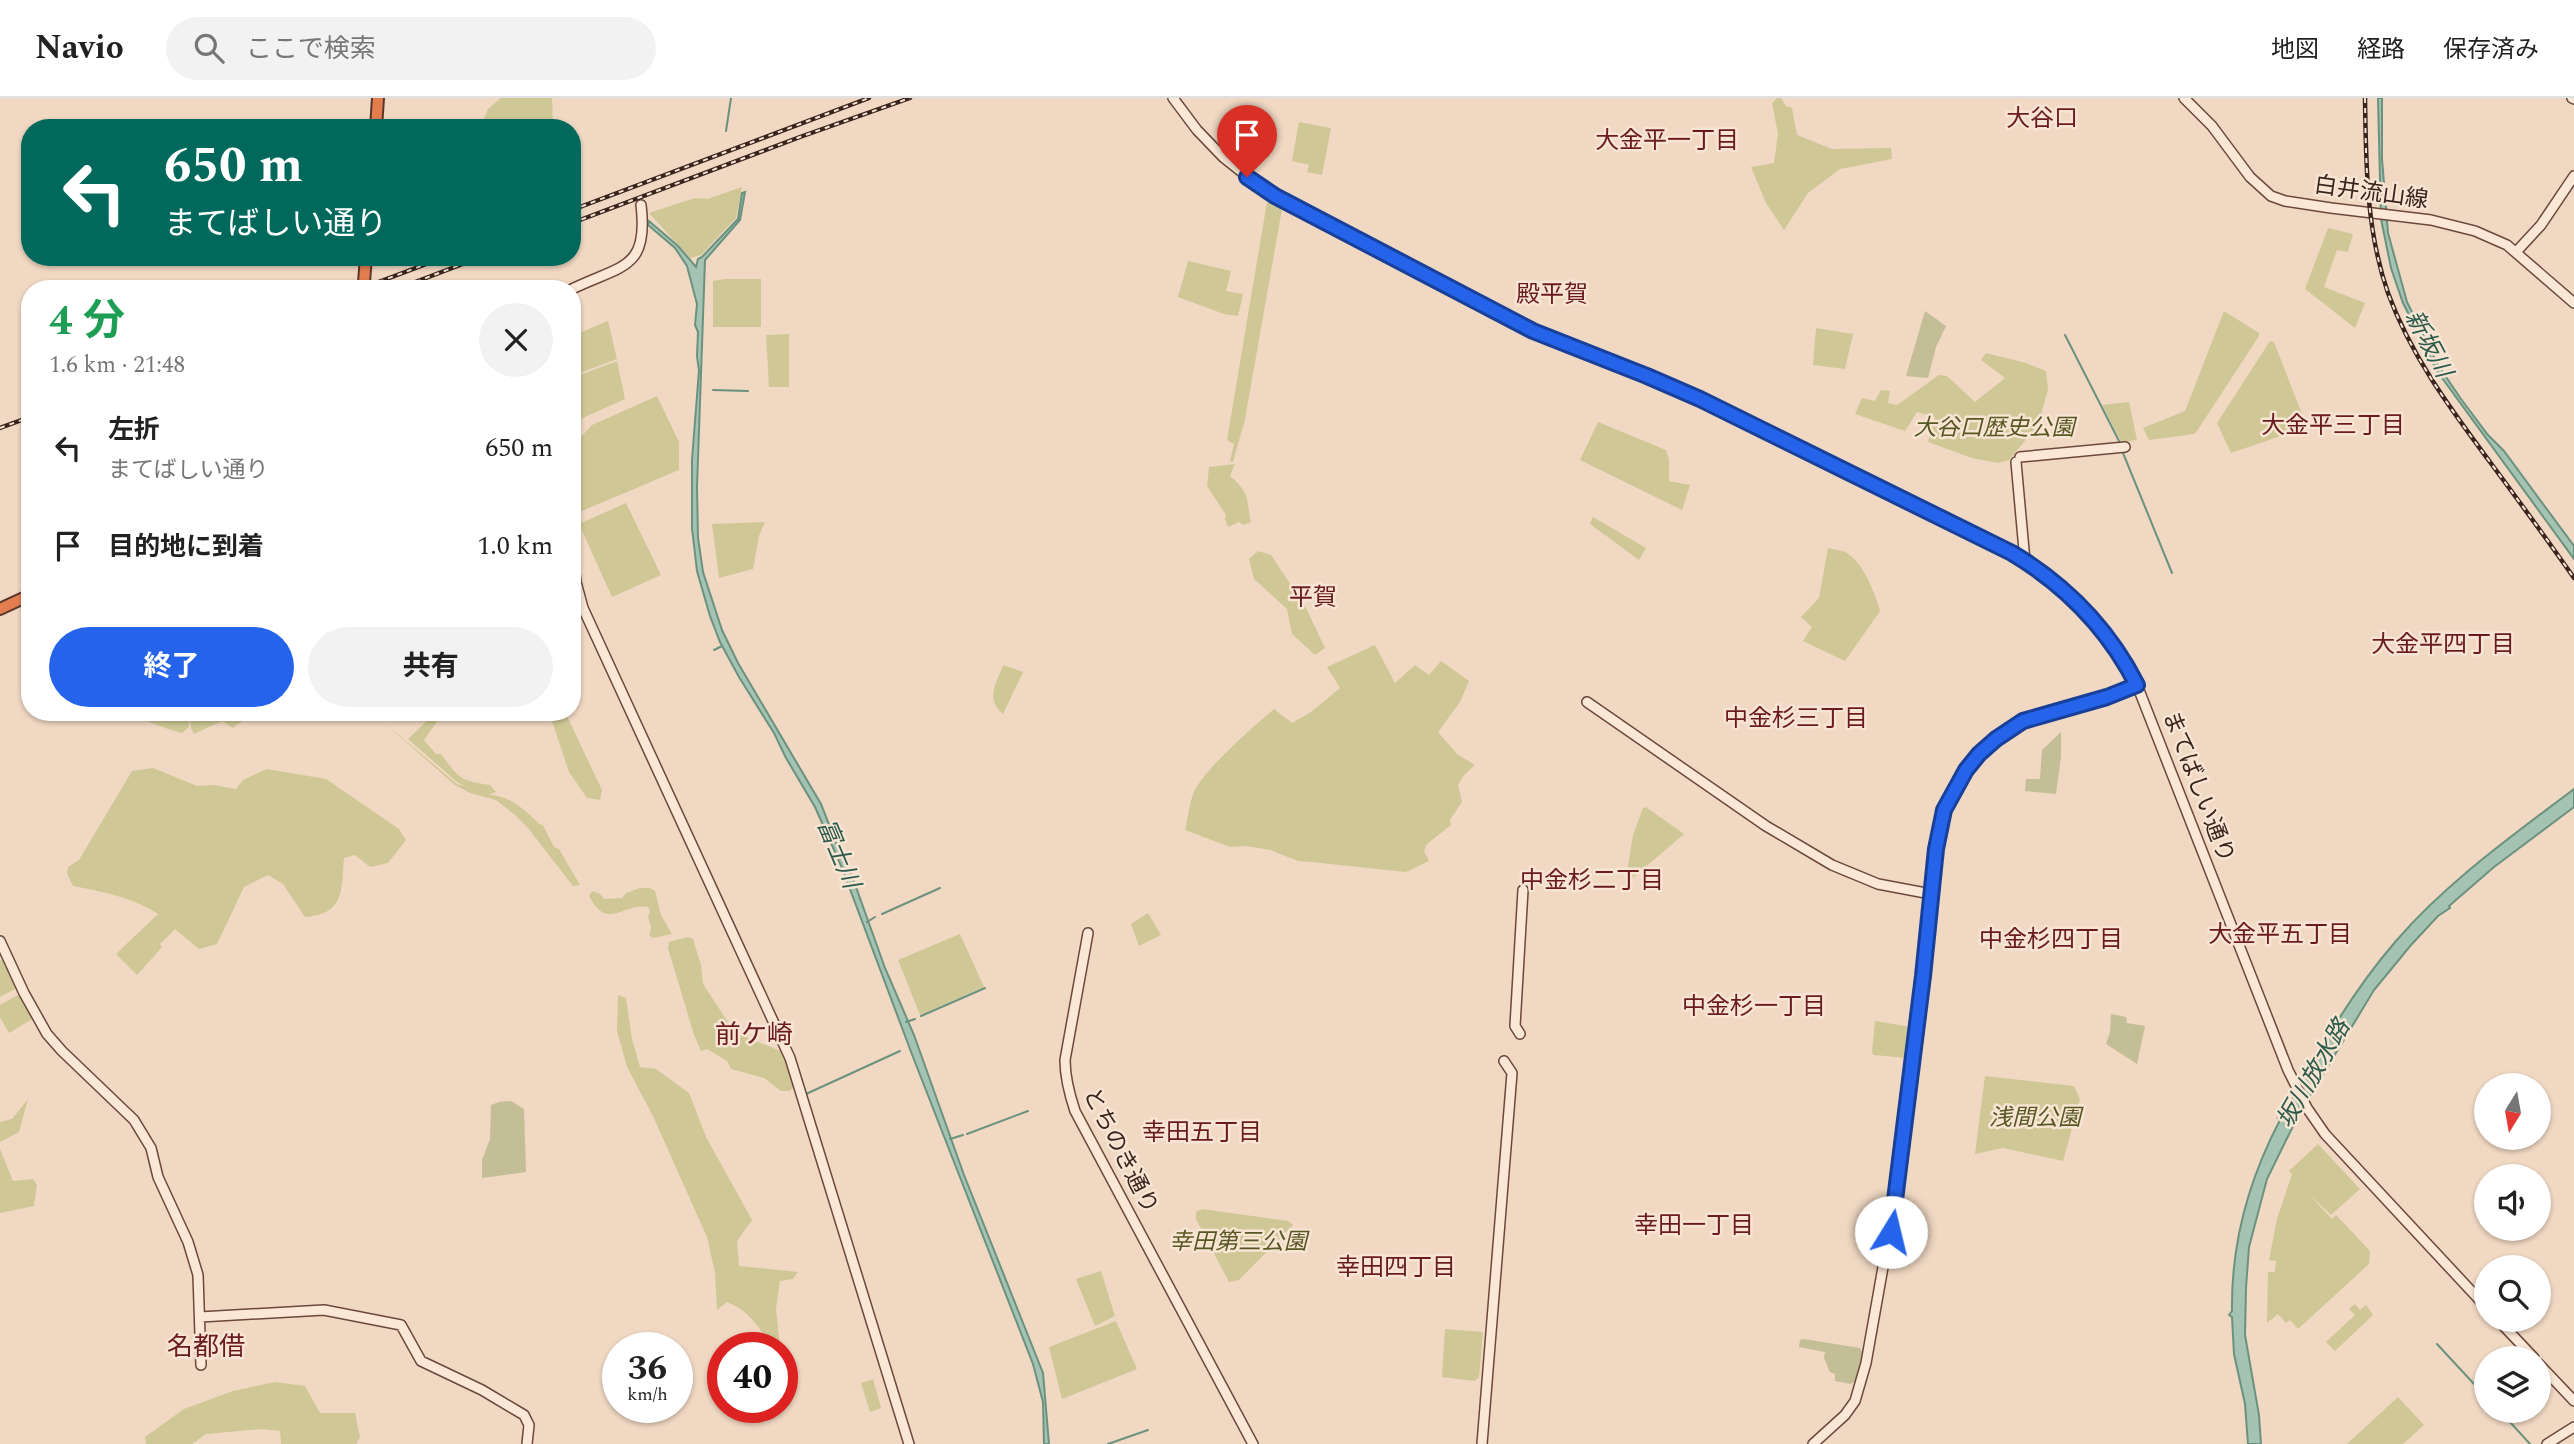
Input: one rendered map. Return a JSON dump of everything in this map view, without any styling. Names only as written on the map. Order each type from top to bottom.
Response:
[{"type":"highway","points":[[377,119],[378,98]]},
{"type":"highway","points":[[0,609],[21,599]]},
{"type":"street","name":"まてばしい通り","points":[[1174,98],[1197,130],[1223,157],[1275,196],[1533,331],[1700,399],[2025,561],[2047,575],[2087,611],[2116,648],[2137,685],[2288,1070],[2315,1120],[2337,1148],[2474,1294]]},
{"type":"street","name":"白井流山線","points":[[2184,98],[2212,126],[2250,177],[2271,196],[2308,205],[2460,226],[2493,238],[2516,252],[2574,303]]},
{"type":"street","points":[[2516,252],[2541,226],[2574,176]]},
{"type":"street","points":[[581,285],[627,264],[636,256],[640,250],[641,205]]},
{"type":"street","points":[[2025,561],[2018,460],[2124,447]]},
{"type":"street","points":[[581,601],[790,1058],[909,1444]]},
{"type":"street","points":[[1813,1444],[1845,1415],[1855,1401],[1866,1363],[1899,1177],[1936,849],[1944,810],[1966,770],[1979,754],[2023,721],[2107,697],[2137,685]]},
{"type":"street","points":[[1587,702],[1766,826],[1832,865],[1878,884],[1931,894]]},
{"type":"street","points":[[1520,1034],[1515,1026],[1523,890]]},
{"type":"street","name":"とちのき通り","points":[[1088,933],[1065,1060],[1065,1079],[1069,1094],[1075,1111],[1253,1444]]},
{"type":"street","points":[[0,941],[47,1034],[134,1120],[151,1148],[158,1177],[194,1256],[198,1275],[201,1365]]},
{"type":"street","points":[[1482,1444],[1512,1073],[1504,1061]]},
{"type":"street","points":[[200,1317],[324,1310],[401,1325],[421,1361],[482,1390],[524,1415],[529,1425],[527,1444]]},
{"type":"street","points":[[2509,1332],[2523,1346]]},
{"type":"street","points":[[2551,1377],[2574,1401]]},
{"type":"street","points":[[2547,1444],[2574,1427]]},
{"type":"green space","points":[[501,98],[552,98],[553,119],[484,119],[488,109]]},
{"type":"green space","points":[[1781,98],[1786,106],[1792,108],[1797,135],[1832,149],[1891,148],[1892,159],[1840,169],[1808,193],[1784,230],[1766,203],[1751,167],[1774,163],[1778,134],[1772,103]]},
{"type":"green space","points":[[1299,122],[1331,128],[1322,175],[1307,172],[1309,165],[1292,161]]},
{"type":"green space","points":[[742,187],[736,218],[701,255],[690,258],[649,213],[695,198],[708,199]]},
{"type":"green space","points":[[1267,202],[1282,209],[1245,419],[1233,462],[1230,461],[1234,444],[1227,440]]},
{"type":"green space","points":[[2328,228],[2353,234],[2348,252],[2337,250],[2324,287],[2365,303],[2355,328],[2305,289]]},
{"type":"green space","points":[[1188,261],[1231,271],[1226,291],[1243,294],[1238,316],[1224,314],[1178,297]]},
{"type":"green space","points":[[761,279],[761,327],[713,327],[713,281]]},
{"type":"green space","points":[[2224,311],[2259,333],[2259,336],[2194,434],[2149,440],[2143,428],[2185,411]]},
{"type":"green space","points":[[608,321],[617,359],[581,373],[581,332]]},
{"type":"green space","points":[[1816,328],[1853,334],[1845,369],[1813,365]]},
{"type":"green space","points":[[789,334],[789,387],[769,387],[766,335]]},
{"type":"green space","points":[[2270,341],[2274,342],[2307,427],[2231,453],[2217,423]]},
{"type":"green space","name":"大谷口歴史公園","points":[[1986,353],[2046,371],[2048,390],[2038,425],[2009,460],[1998,463],[1972,458],[1928,442],[1935,417],[1917,412],[1905,431],[1855,414],[1862,398],[1875,401],[1881,390],[1890,391],[1888,403],[1897,405],[1939,375],[1947,376],[1975,402],[2005,378],[1981,360]]},
{"type":"green space","points":[[617,361],[625,399],[581,419],[581,375]]},
{"type":"green space","points":[[657,396],[679,442],[679,470],[581,511],[581,437],[592,425]]},
{"type":"green space","points":[[2129,402],[2137,440],[2121,442],[2102,405]]},
{"type":"green space","points":[[1598,422],[1666,450],[1669,459],[1669,481],[1690,485],[1682,510],[1580,460]]},
{"type":"green space","points":[[1235,464],[1230,476],[1245,492],[1251,522],[1243,525],[1239,522],[1228,527],[1226,515],[1207,486],[1209,467]]},
{"type":"green space","points":[[626,503],[661,575],[612,597],[581,523]]},
{"type":"green space","points":[[1593,517],[1646,548],[1639,560],[1590,524]]},
{"type":"green space","points":[[765,522],[759,536],[753,569],[719,578],[712,524]]},
{"type":"green space","points":[[1828,548],[1845,552],[1857,562],[1880,611],[1845,661],[1803,641],[1812,627],[1801,617],[1819,598]]},
{"type":"green space","points":[[1258,551],[1271,555],[1306,608],[1325,648],[1315,655],[1292,634],[1287,609],[1254,579],[1249,559]]},
{"type":"green space","points":[[1375,645],[1395,683],[1415,665],[1429,675],[1441,661],[1469,681],[1460,702],[1438,732],[1457,754],[1475,765],[1458,785],[1462,802],[1450,820],[1451,825],[1427,844],[1424,851],[1429,861],[1406,872],[1298,861],[1270,850],[1246,846],[1230,847],[1185,830],[1194,792],[1208,771],[1230,748],[1274,709],[1292,723],[1311,712],[1340,688],[1327,667]]},
{"type":"green space","points":[[1003,665],[1023,672],[1003,714],[993,697]]},
{"type":"green space","points":[[148,721],[188,721],[189,727],[182,733]]},
{"type":"green space","points":[[190,721],[222,721],[194,734]]},
{"type":"green space","points":[[222,721],[244,721],[233,728]]},
{"type":"green space","points":[[382,721],[457,784],[465,786],[408,739],[427,721],[437,721],[424,740],[436,754],[441,754],[461,777],[490,785],[496,792],[489,795],[510,800],[543,825],[554,847],[559,849],[580,885],[573,886],[515,815],[496,800],[470,793],[455,785]]},
{"type":"green space","points":[[552,721],[569,721],[602,790],[600,800],[587,798],[569,772]]},
{"type":"green space","points":[[153,768],[197,786],[214,785],[236,789],[243,780],[267,769],[326,779],[399,829],[406,840],[388,863],[370,867],[355,855],[344,858],[339,898],[328,911],[318,915],[305,917],[283,884],[268,875],[244,887],[217,944],[199,949],[175,929],[137,975],[116,954],[158,914],[128,899],[73,886],[67,873],[68,867],[79,860],[132,771]]},
{"type":"green space","points":[[1646,807],[1684,834],[1629,881],[1626,879],[1633,835],[1643,808]]},
{"type":"green space","points":[[640,888],[655,891],[661,915],[672,934],[653,938],[649,935],[651,928],[648,907],[609,914],[596,907],[589,896],[592,891],[604,899],[622,898],[626,893]]},
{"type":"green space","points":[[1148,913],[1161,935],[1139,946],[1131,924]]},
{"type":"green space","points":[[960,934],[984,987],[920,1015],[898,960]]},
{"type":"green space","points":[[688,937],[693,939],[701,965],[703,984],[730,1025],[748,1038],[783,1052],[793,1087],[790,1091],[781,1091],[764,1078],[731,1069],[727,1061],[707,1049],[701,1051],[668,948],[669,942]]},
{"type":"green space","points":[[4,958],[17,988],[0,997],[0,961]]},
{"type":"green space","points":[[20,994],[34,1018],[9,1033],[0,1017],[0,1005]]},
{"type":"green space","points":[[618,995],[626,998],[632,1039],[640,1067],[656,1069],[689,1093],[706,1137],[752,1220],[737,1241],[739,1266],[798,1272],[793,1279],[780,1281],[776,1309],[778,1332],[761,1332],[742,1310],[727,1302],[717,1310],[715,1273],[707,1237],[653,1116],[627,1067],[617,1031]]},
{"type":"green space","points":[[1875,1021],[1911,1027],[1908,1058],[1874,1055]]},
{"type":"green space","name":"浅間公園","points":[[1985,1076],[2074,1086],[2080,1099],[2063,1161],[2003,1148],[1975,1154]]},
{"type":"green space","points":[[28,1099],[19,1132],[0,1142],[0,1122],[12,1119]]},
{"type":"green space","points":[[2318,1144],[2360,1189],[2331,1215],[2308,1193],[2332,1219],[2336,1215],[2370,1251],[2369,1264],[2298,1329],[2290,1320],[2286,1323],[2278,1314],[2267,1323],[2268,1272],[2275,1272],[2276,1261],[2269,1260],[2277,1219],[2292,1174],[2289,1171]]},
{"type":"green space","points":[[0,1149],[13,1181],[33,1179],[37,1185],[34,1206],[0,1213]]},
{"type":"green space","name":"幸田第三公園","points":[[1202,1209],[1288,1221],[1293,1225],[1239,1280],[1229,1282],[1196,1219],[1196,1212]]},
{"type":"green space","points":[[1101,1271],[1115,1316],[1095,1326],[1076,1279]]},
{"type":"green space","points":[[2355,1304],[2360,1310],[2366,1305],[2373,1315],[2335,1351],[2326,1342],[2355,1315],[2349,1309]]},
{"type":"green space","points":[[1116,1321],[1137,1369],[1062,1399],[1049,1347]]},
{"type":"green space","points":[[1445,1329],[1483,1332],[1479,1378],[1474,1381],[1442,1377]]},
{"type":"green space","points":[[873,1379],[881,1408],[870,1412],[861,1383]]},
{"type":"green space","points":[[275,1382],[305,1386],[320,1413],[355,1413],[360,1437],[356,1444],[281,1444],[280,1431],[261,1429],[206,1434],[192,1444],[146,1444],[145,1437],[184,1409],[233,1391]]},
{"type":"green space","points":[[2398,1397],[2424,1425],[2403,1444],[2347,1444]]},
{"type":"shaded area","points":[[1925,311],[1946,326],[1936,347],[1928,378],[1906,376]]},
{"type":"shaded area","points":[[2061,732],[2056,794],[2025,791],[2026,779],[2040,779],[2042,750]]},
{"type":"shaded area","points":[[2111,1014],[2126,1017],[2127,1023],[2145,1026],[2137,1064],[2106,1044]]},
{"type":"shaded area","points":[[511,1101],[524,1109],[526,1172],[482,1178],[482,1160],[490,1139],[491,1105]]},
{"type":"shaded area","points":[[1800,1340],[1860,1348],[1863,1354],[1857,1380],[1851,1384],[1835,1381],[1835,1374],[1830,1372],[1824,1358],[1825,1352],[1799,1347]]},
{"type":"water","points":[[2378,98],[2382,98],[2382,159],[2388,233],[2407,302],[2438,365],[2574,546],[2574,559],[2437,371],[2403,303],[2391,268],[2381,219]]},
{"type":"water","name":"富士川","points":[[745,192],[740,220],[705,260],[697,487],[698,538],[703,572],[722,630],[738,663],[821,804],[844,863],[852,876],[885,968],[914,1035],[964,1175],[1043,1373],[1049,1444],[1044,1444],[1043,1402],[1033,1364],[842,868],[815,807],[720,642],[697,571],[692,528],[692,460],[699,370],[698,332],[695,325],[697,304],[687,266],[675,248],[648,225],[649,221],[678,246],[696,267],[698,259],[738,219],[742,193]]},
{"type":"water","name":"坂川放水路","points":[[2574,789],[2574,807],[2494,867],[2438,916],[2411,945],[2374,990],[2299,1114],[2267,1179],[2249,1247],[2245,1335],[2259,1415],[2261,1444],[2248,1444],[2245,1404],[2234,1354],[2232,1317],[2229,1315],[2232,1311],[2235,1261],[2244,1212],[2259,1165],[2280,1120],[2278,1118],[2283,1116],[2349,1004],[2396,941],[2458,879]]},
{"type":"waterway","points":[[726,131],[731,98]]},
{"type":"waterway","points":[[2065,335],[2120,443]]},
{"type":"waterway","points":[[713,390],[748,391]]},
{"type":"waterway","points":[[2123,453],[2172,573]]},
{"type":"waterway","points":[[714,650],[722,646]]},
{"type":"waterway","points":[[882,914],[940,888]]},
{"type":"waterway","points":[[867,922],[875,917]]},
{"type":"waterway","points":[[921,1016],[985,988]]},
{"type":"waterway","points":[[906,1022],[915,1019]]},
{"type":"waterway","points":[[806,1094],[900,1051]]},
{"type":"waterway","points":[[967,1134],[1028,1111]]},
{"type":"waterway","points":[[950,1139],[963,1135]]},
{"type":"waterway","points":[[2437,1344],[2474,1384]]},
{"type":"waterway","points":[[2511,1423],[2530,1444]]},
{"type":"waterway","points":[[1108,1444],[1148,1430]]},
{"type":"railway","points":[[581,207],[869,98]]},
{"type":"railway","points":[[581,220],[910,98]]},
{"type":"railway","points":[[2365,98],[2371,221],[2381,269],[2397,316],[2446,401],[2574,578]]},
{"type":"railway","points":[[384,280],[421,266]]},
{"type":"railway","points":[[421,280],[457,266]]},
{"type":"railway","points":[[0,428],[21,420]]},
{"type":"district","name":"大谷口","points":[[2042,119]]},
{"type":"district","name":"大金平一丁目","points":[[1667,141]]},
{"type":"district","name":"殿平賀","points":[[1552,295]]},
{"type":"district","name":"大金平三丁目","points":[[2333,426]]},
{"type":"district","name":"平賀","points":[[1313,598]]},
{"type":"district","name":"大金平四丁目","points":[[2443,645]]},
{"type":"district","name":"中金杉三丁目","points":[[1796,719]]},
{"type":"district","name":"中金杉二丁目","points":[[1592,881]]},
{"type":"district","name":"大金平五丁目","points":[[2280,935]]},
{"type":"district","name":"中金杉四丁目","points":[[2051,940]]},
{"type":"district","name":"中金杉一丁目","points":[[1754,1007]]},
{"type":"district","name":"前ケ崎","points":[[754,1035]]},
{"type":"district","name":"幸田五丁目","points":[[1202,1133]]},
{"type":"district","name":"幸田一丁目","points":[[1694,1226]]},
{"type":"district","name":"幸田四丁目","points":[[1396,1268]]},
{"type":"district","name":"名都借","points":[[206,1347]]},
{"type":"route","points":[[1247,177],[1275,196],[1547,338],[1700,399],[2012,553],[2047,575],[2087,611],[2103,629],[2127,666],[2137,685],[2107,697],[2023,721],[1996,739],[1966,770],[1944,810],[1936,849],[1891,1232]]},
{"type":"water label","name":"新坂川","points":[[2428,344]]}]
